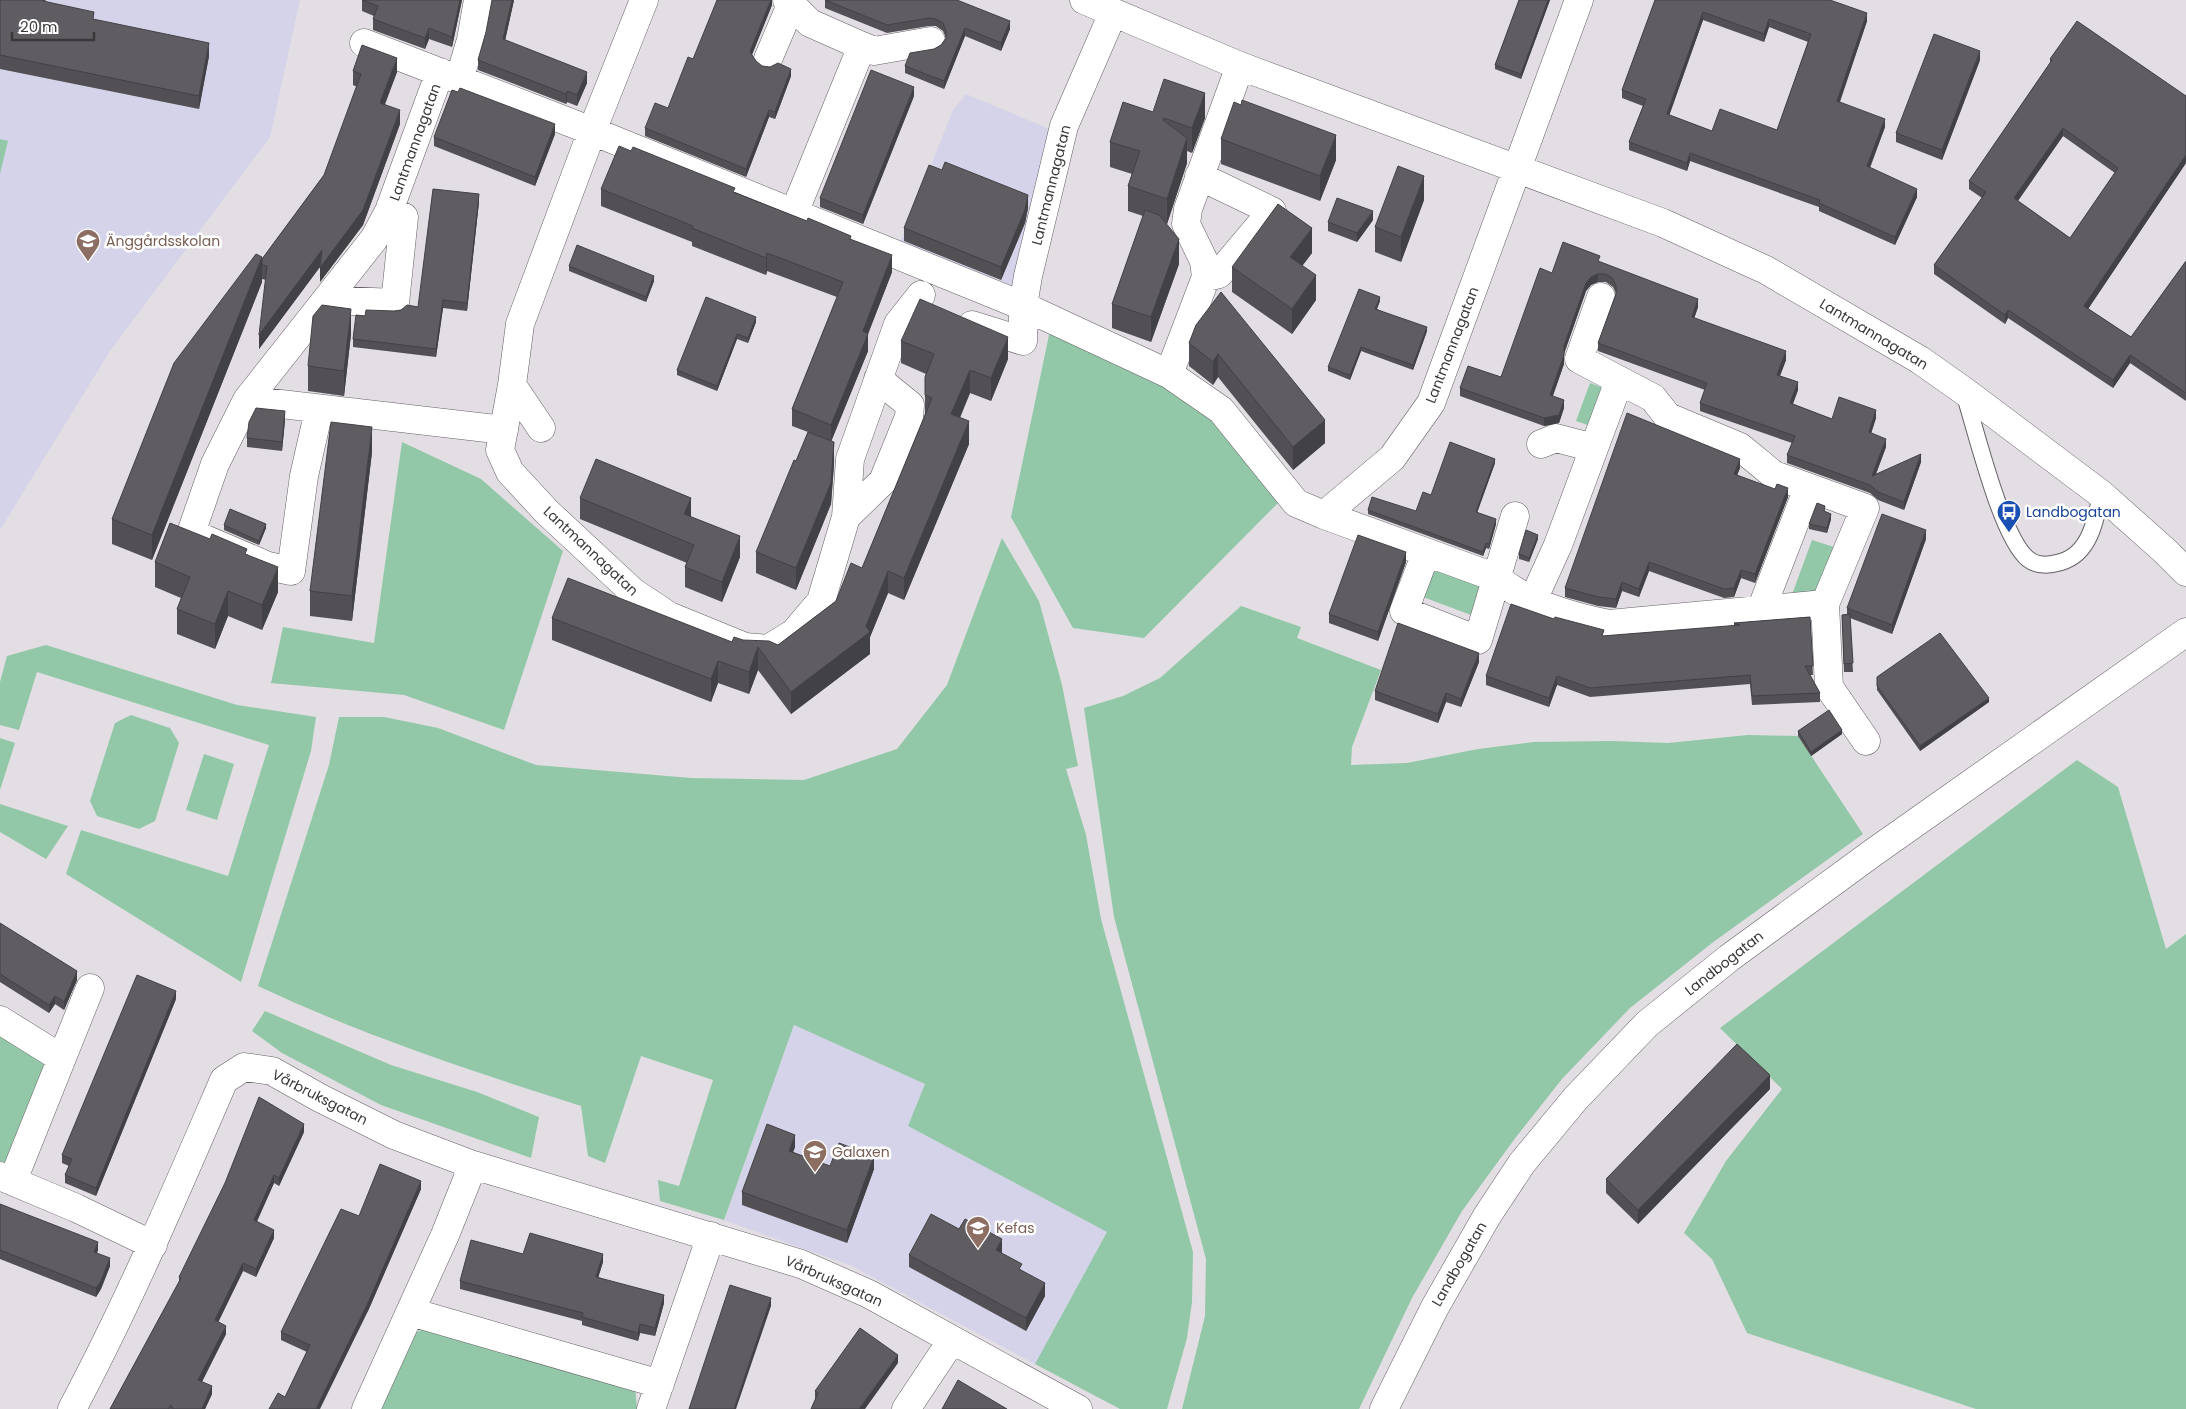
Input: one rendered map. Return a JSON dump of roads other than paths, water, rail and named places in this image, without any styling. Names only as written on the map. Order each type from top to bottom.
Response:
[{"type":"street","name":"Lantmannagatan","points":[[319,410],[304,476],[291,571],[268,566],[191,533],[215,464],[247,400],[374,239],[389,211],[449,76],[471,40],[478,0]]},
{"type":"street","name":"Lantmannagatan","points":[[644,0],[592,131],[520,324],[512,385],[500,450],[510,472],[547,512],[634,592],[669,616],[745,647],[768,650],[794,633],[821,601],[846,517],[850,459],[898,324],[921,296]]},
{"type":"street","name":"Lantmannagatan","points":[[1084,0],[1240,66],[1663,223],[1766,270],[1912,355],[1964,391],[2101,494],[2186,572]]},
{"type":"street","name":"Lantmannagatan","points":[[1324,515],[1392,458],[1431,403],[1579,0]]},
{"type":"street","points":[[768,60],[789,3],[810,23],[874,51],[931,41]]},
{"type":"street","name":"Lantmannagatan","points":[[904,258],[921,296],[947,315],[1023,341],[1023,306],[1064,126],[1112,13]]},
{"type":"street","name":"Lantmannagatan","points":[[364,43],[592,131],[1023,306],[1169,374],[1221,410],[1296,503],[1496,578],[1512,591],[1574,617],[1609,624],[1825,604]]},
{"type":"street","points":[[794,213],[862,46]]},
{"type":"street","points":[[1169,374],[1206,278],[1204,261],[1186,224],[1188,209],[1240,66]]},
{"type":"street","points":[[1200,176],[1272,211],[1219,274],[1206,278]]},
{"type":"street","name":"Lantmannagatan","points":[[326,300],[395,303],[404,217],[389,211]]},
{"type":"street","points":[[1602,297],[1579,359],[1653,398],[1668,416],[1740,447],[1774,475],[1865,508],[1825,604],[1829,687],[1866,741]]},
{"type":"street","name":"Lantmannagatan","points":[[846,517],[884,481],[909,417],[910,405],[878,379]]},
{"type":"street","points":[[1533,600],[1558,545],[1619,381]]},
{"type":"street","points":[[512,385],[541,428]]},
{"type":"street","points":[[247,400],[319,410],[504,430]]},
{"type":"street","points":[[1541,444],[1556,438],[1594,448]]},
{"type":"street","points":[[1761,610],[1808,488]]},
{"type":"street","points":[[1426,553],[1404,611],[1478,640],[1515,516]]},
{"type":"street","name":"Landbogatan","points":[[1384,1409],[1435,1307],[1487,1216],[1522,1163],[1576,1098],[1647,1024],[1728,958],[2186,632]]},
{"type":"street","points":[[90,988],[62,1058],[6,1178],[153,1245]]},
{"type":"street","points":[[0,1020],[62,1058]]},
{"type":"street","name":"Vårbruksgatan","points":[[72,1409],[106,1346],[153,1245],[224,1080],[244,1067],[272,1071],[320,1098],[394,1135],[472,1165],[801,1264],[868,1294],[1078,1409]]},
{"type":"street","points":[[366,1409],[411,1312],[472,1165]]},
{"type":"street","points":[[651,1409],[711,1236]]},
{"type":"street","points":[[411,1312],[660,1384]]},
{"type":"street","points":[[906,1409],[952,1340]]},
{"type":"lane","points":[[1964,391],[2009,533],[2028,559],[2042,565],[2053,564],[2067,560],[2080,550],[2090,537],[2096,522],[2101,494]]},
{"type":"place","name":"Änggårdsskolan","points":[[88,262]]},
{"type":"place","name":"Landbogatan","points":[[2009,533]]},
{"type":"place","name":"Galaxen","points":[[815,1173]]},
{"type":"place","name":"Kefas","points":[[978,1249]]}]
